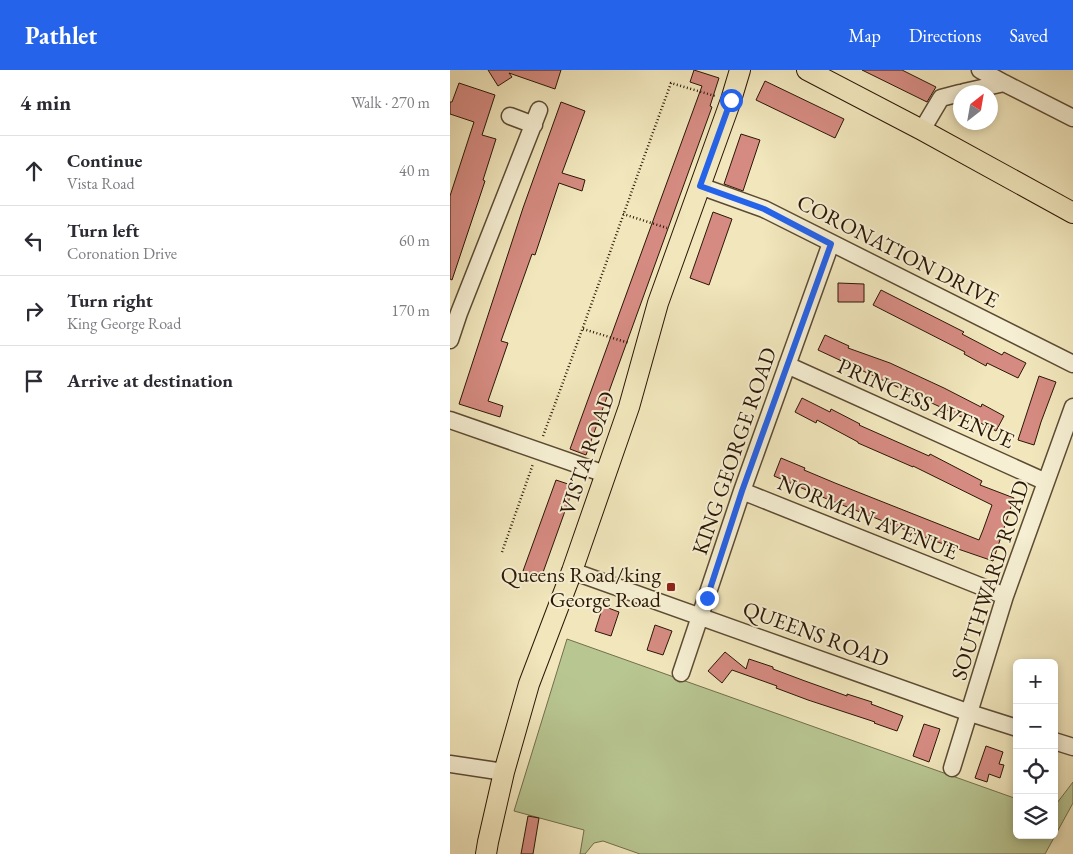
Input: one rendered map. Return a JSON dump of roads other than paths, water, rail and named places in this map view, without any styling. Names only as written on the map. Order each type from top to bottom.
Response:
[{"type":"main road","name":"VISTA ROAD","points":[[486,854],[504,772],[529,684],[572,571],[629,406],[647,348],[658,303],[740,70]]},
{"type":"main road","points":[[807,70],[922,130],[1073,213]]},
{"type":"street","points":[[980,70],[1073,118]]},
{"type":"street","points":[[996,85],[1004,83]]},
{"type":"street","points":[[922,130],[941,98],[953,95]]},
{"type":"street","points":[[450,340],[454,311],[536,117],[510,116]]},
{"type":"street","name":"CORONATION DRIVE","points":[[700,186],[764,209],[1073,364]]},
{"type":"street","name":"KING GEORGE ROAD","points":[[681,674],[742,491],[831,244]]},
{"type":"street","name":"PRINCESS AVENUE","points":[[787,365],[1046,482]]},
{"type":"street","name":"SOUTHWARD ROAD","points":[[952,768],[1005,596],[1073,407]]},
{"type":"street","points":[[450,420],[605,474]]},
{"type":"street","name":"NORMAN AVENUE","points":[[742,491],[1005,596]]},
{"type":"street","name":"QUEENS ROAD","points":[[572,571],[1013,727]]},
{"type":"street","points":[[1058,741],[1073,746]]},
{"type":"street","points":[[450,764],[504,772]]},
{"type":"place","name":"Queens Road/king George Road","points":[[671,587]]}]
